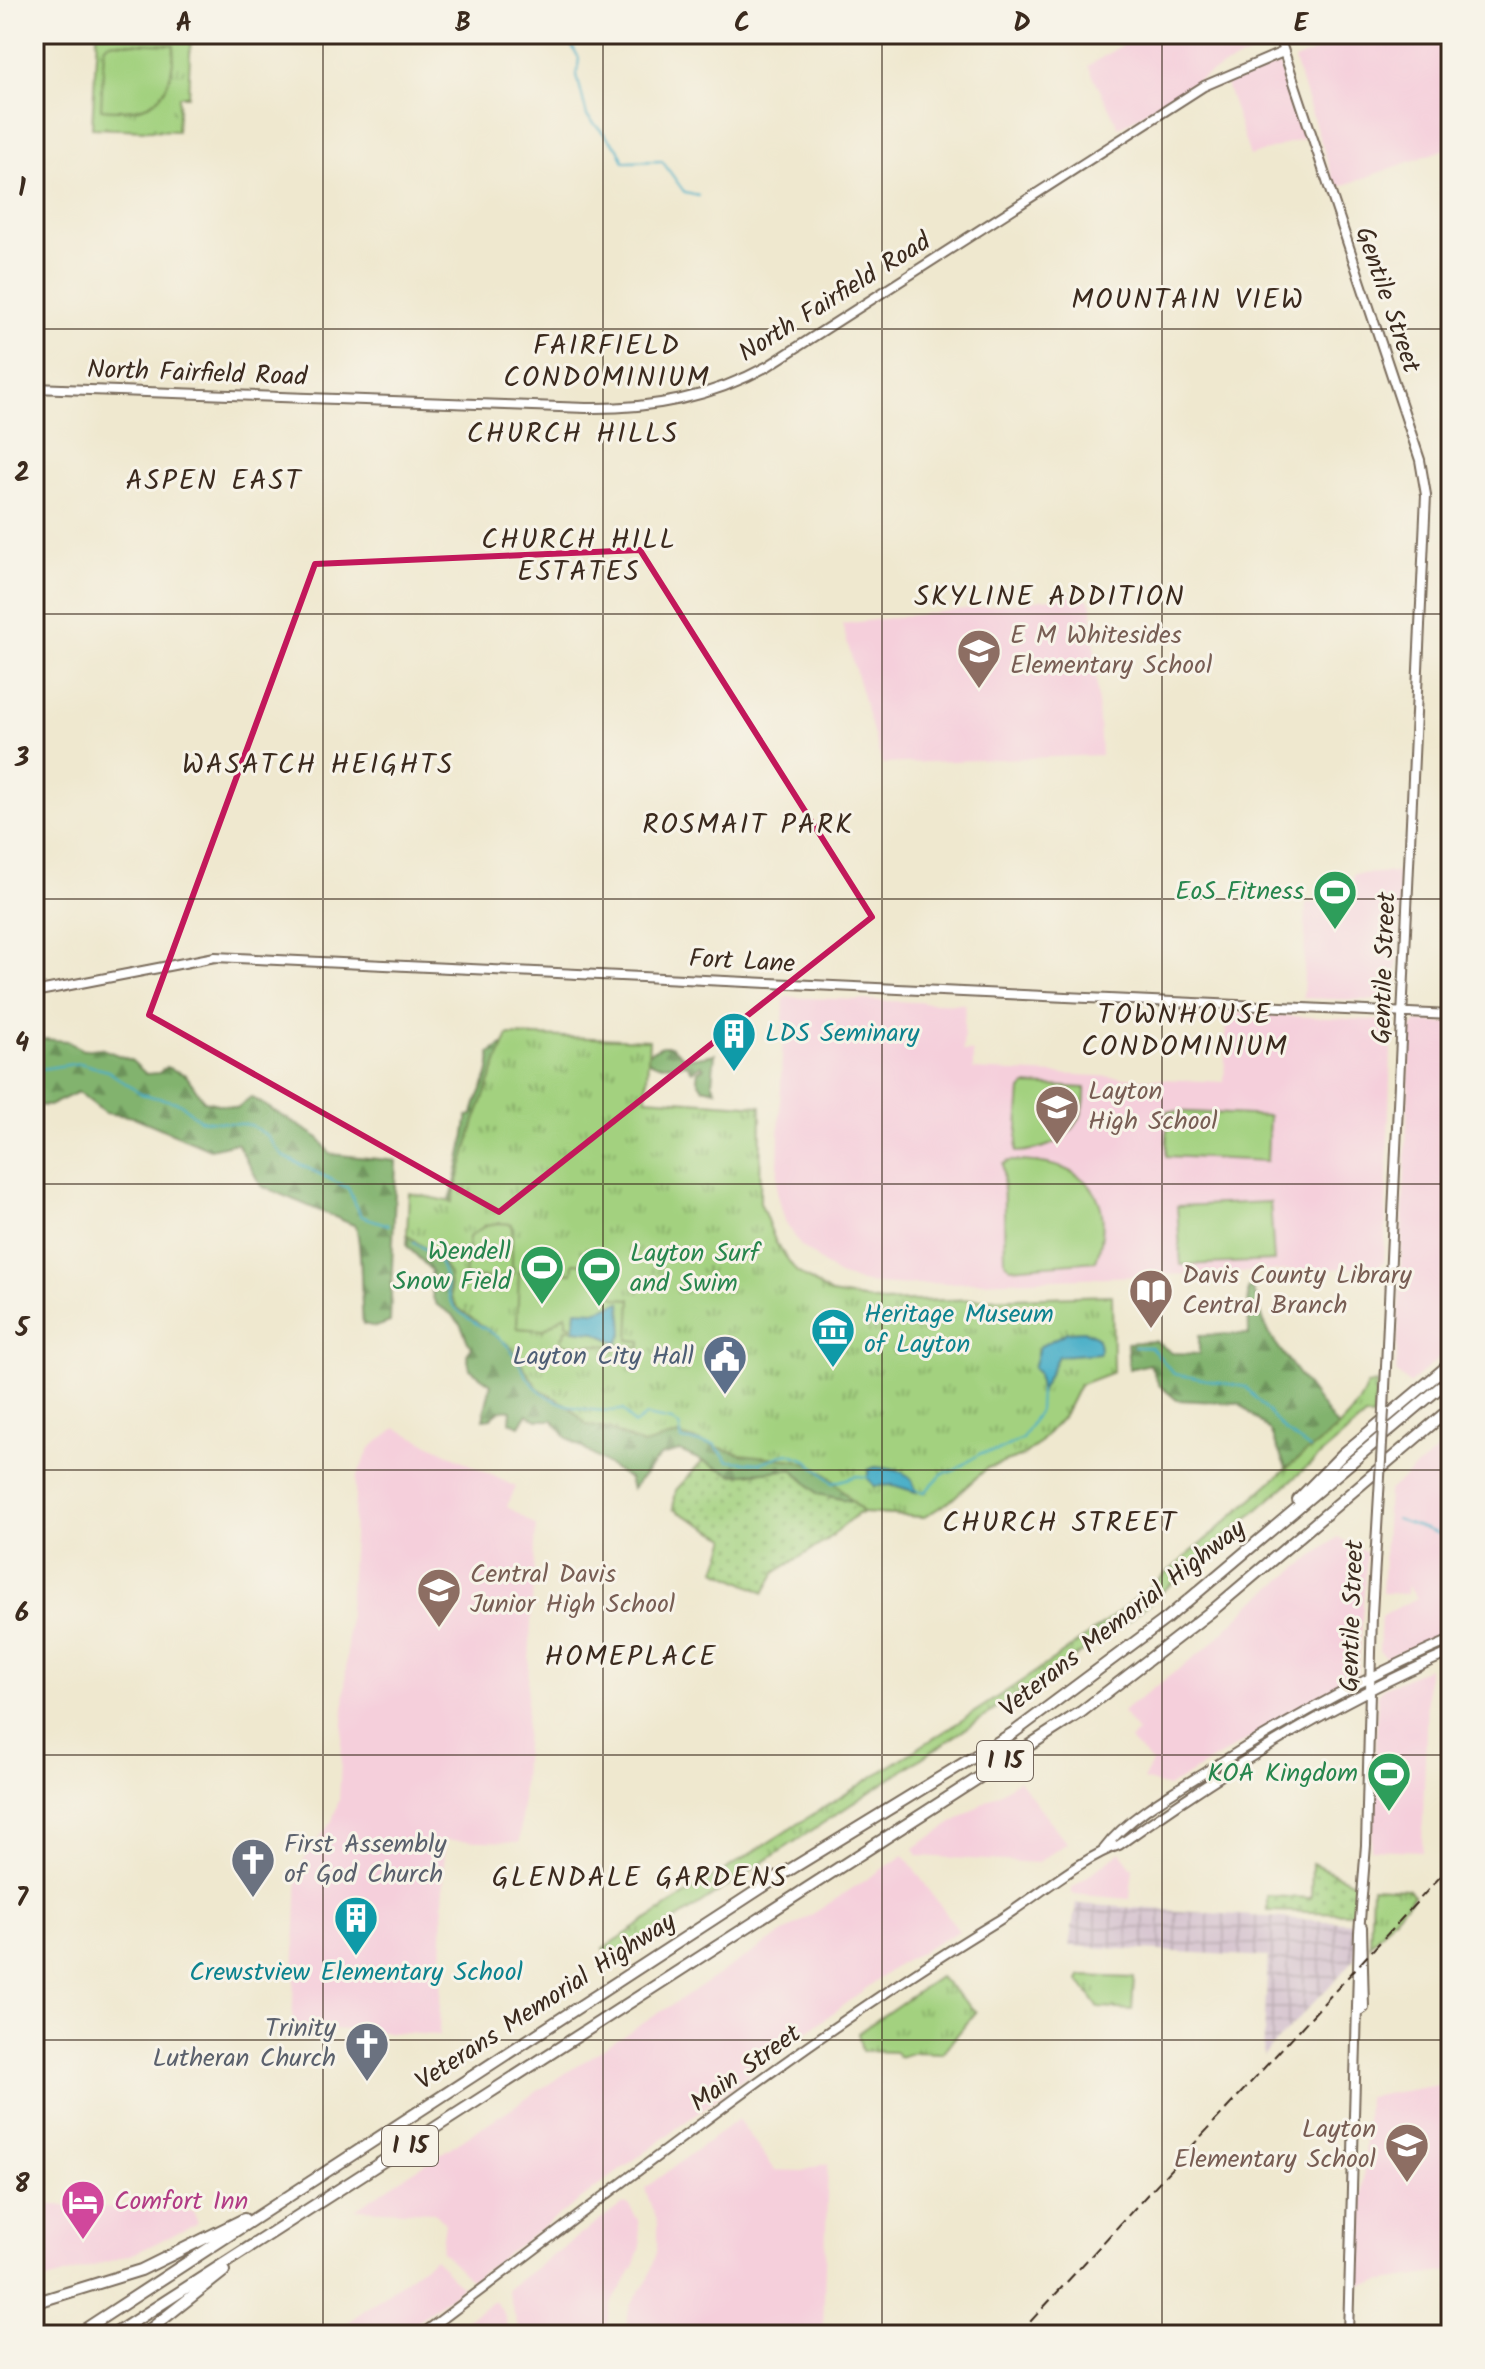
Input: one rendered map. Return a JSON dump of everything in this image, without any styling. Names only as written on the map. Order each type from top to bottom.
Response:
[{"type":"highway","points":[[1243,1555],[1344,1453],[1451,1363]]},
{"type":"highway","name":"Veterans Memorial Highway","points":[[76,2335],[778,1877],[1013,1733],[1166,1619],[1451,1378]]},
{"type":"highway","name":"Veterans Memorial Highway","points":[[113,2335],[1081,1712],[1213,1610],[1451,1408]]},
{"type":"highway","points":[[34,2303],[141,2270],[285,2198]]},
{"type":"highway","points":[[143,2335],[256,2244]]},
{"type":"main road","name":"Gentile Street","points":[[1278,34],[1425,483],[1370,1676],[1362,1927],[1365,1988],[1364,2008],[1359,2011],[1348,2335]]},
{"type":"main road","name":"North Fairfield Road","points":[[34,388],[609,409],[688,399],[739,381],[774,362],[1204,86],[1283,52]]},
{"type":"main road","name":"Fort Lane","points":[[34,992],[215,957],[1451,1015]]},
{"type":"main road","name":"Main Street","points":[[1104,1850],[1114,1837],[1165,1798],[1217,1765],[1370,1676],[1451,1640]]},
{"type":"main road","name":"Main Street","points":[[421,2335],[881,1995],[1034,1899],[1104,1850],[1119,1845],[1187,1797],[1325,1712],[1451,1652]]},
{"type":"main road","points":[[1187,1797],[1187,1790],[1206,1778],[1217,1765]]},
{"type":"highlighted area","points":[[640,550],[872,917],[499,1212],[149,1015],[315,564]]},
{"type":"shaded area","points":[[1140,34],[1270,34],[1271,44],[1208,74],[1119,128],[1088,66]]},
{"type":"shaded area","points":[[1358,34],[1451,34],[1451,147],[1336,188],[1294,60]]},
{"type":"shaded area","points":[[1279,64],[1304,138],[1250,156],[1226,84]]},
{"type":"shaded area","name":"E M Whitesides Elementary School","points":[[1084,595],[1092,605],[1101,755],[882,764],[842,624]]},
{"type":"shaded area","points":[[1402,872],[1395,1001],[1303,998],[1306,903],[1353,904],[1353,874]]},
{"type":"shaded area","name":"Layton High School","points":[[784,997],[965,1004],[963,1051],[973,1052],[973,1070],[1224,1082],[1227,1013],[1392,1021],[1384,1262],[1379,1266],[1331,1269],[893,1285],[865,1283],[838,1275],[800,1245],[785,1221],[777,1192]]},
{"type":"shaded area","points":[[1417,1022],[1451,1023],[1451,1348],[1409,1384],[1396,1372],[1411,1029]]},
{"type":"shaded area","name":"Central Davis Junior High School","points":[[396,1428],[516,1487],[507,1506],[536,1526],[520,1842],[445,1840],[439,2035],[292,2027],[298,1874],[304,1859],[332,1821],[339,1800],[356,1478],[370,1448]]},
{"type":"shaded area","points":[[1451,1439],[1451,1632],[1386,1658],[1379,1651],[1381,1616],[1417,1598],[1408,1585],[1407,1594],[1382,1593],[1388,1491]]},
{"type":"shaded area","points":[[1338,1537],[1367,1553],[1358,1673],[1168,1787],[1143,1780],[1152,1763],[1130,1741],[1137,1732],[1122,1712],[1209,1646],[1251,1604]]},
{"type":"shaded area","points":[[1428,1668],[1422,1851],[1371,1849],[1378,1695],[1383,1688]]},
{"type":"shaded area","points":[[1019,1780],[1067,1843],[1037,1863],[918,1856],[914,1848]]},
{"type":"shaded area","points":[[1120,1852],[1133,1869],[1130,1899],[1072,1894],[1072,1888]]},
{"type":"shaded area","points":[[904,1855],[959,1931],[899,1964],[473,2279],[468,2278],[441,2251],[445,2223],[434,2212],[355,2209]]},
{"type":"shaded area","points":[[1076,1904],[1356,1923],[1356,1958],[1263,2056],[1268,1957],[1069,1946]]},
{"type":"shaded area","name":"Layton Elementary School","points":[[1451,2083],[1451,2271],[1358,2285],[1367,2097]]},
{"type":"shaded area","points":[[738,2119],[775,2170],[802,2171],[828,2163],[823,2335],[624,2335],[630,2305],[649,2278],[657,2252],[657,2224],[645,2188]]},
{"type":"shaded area","points":[[34,2204],[193,2211],[198,2223],[133,2254],[34,2284]]},
{"type":"shaded area","points":[[628,2204],[638,2220],[641,2246],[635,2265],[611,2305],[606,2335],[520,2335],[507,2289],[621,2205]]},
{"type":"shaded area","points":[[434,2258],[462,2287],[399,2335],[331,2335]]},
{"type":"shaded area","points":[[494,2300],[504,2313],[509,2335],[446,2335]]},
{"type":"green space","points":[[97,34],[191,34],[188,96],[179,96],[177,131],[92,128]]},
{"type":"green space","points":[[109,42],[174,45],[170,78],[157,99],[135,109],[101,109],[104,47]]},
{"type":"green space","points":[[508,1035],[649,1040],[646,1098],[761,1106],[760,1202],[776,1243],[796,1271],[831,1294],[882,1302],[1112,1295],[1113,1372],[1079,1385],[1064,1415],[1023,1456],[987,1468],[950,1501],[924,1517],[864,1513],[831,1478],[814,1466],[796,1460],[740,1454],[678,1435],[643,1445],[608,1429],[587,1425],[569,1406],[538,1388],[510,1346],[459,1309],[451,1297],[449,1274],[437,1257],[407,1235],[409,1193],[452,1202],[476,1118]]},
{"type":"green space","points":[[34,1041],[67,1041],[83,1050],[100,1048],[131,1060],[146,1074],[159,1073],[166,1067],[186,1075],[204,1101],[237,1108],[251,1097],[319,1138],[330,1154],[396,1161],[390,1322],[376,1327],[363,1324],[360,1248],[356,1226],[261,1186],[237,1143],[210,1149],[134,1117],[105,1113],[78,1092],[49,1106],[34,1105]]},
{"type":"green space","points":[[505,1045],[471,1162],[1079,1385],[1064,1415],[1023,1456],[987,1468],[950,1501],[924,1517],[864,1513],[852,1501],[818,1494],[793,1469],[734,1475],[680,1451],[660,1456],[632,1489],[629,1479],[566,1437],[553,1420],[537,1420],[527,1414],[520,1426],[510,1422],[511,1410],[500,1411],[491,1418],[483,1419],[491,1384],[470,1369],[467,1355],[471,1347],[462,1327],[435,1303],[431,1270],[407,1246],[409,1222],[441,1207],[452,1195],[467,1116],[473,1115],[487,1078],[490,1053]]},
{"type":"green space","points":[[662,1046],[671,1046],[686,1059],[715,1054],[712,1082],[716,1090],[702,1087],[697,1079],[698,1070],[704,1068],[701,1065],[692,1071],[687,1064],[658,1065],[647,1060],[646,1054]]},
{"type":"green space","points":[[1028,1085],[1085,1088],[1084,1103],[1081,1116],[1066,1135],[1044,1147],[1016,1152],[1021,1090]]},
{"type":"green space","points":[[1168,1111],[1269,1116],[1267,1161],[1166,1156]]},
{"type":"green space","points":[[1009,1161],[1055,1166],[1087,1183],[1097,1197],[1102,1214],[1102,1235],[1096,1261],[1010,1268],[1005,1262],[1003,1164]]},
{"type":"green space","points":[[1270,1202],[1274,1261],[1181,1265],[1177,1206]]},
{"type":"green space","points":[[512,1224],[512,1274],[507,1279],[465,1277],[469,1237],[486,1225]]},
{"type":"green space","name":"Layton Surf and Swim","points":[[573,1263],[601,1265],[600,1287],[606,1288],[616,1298],[631,1299],[629,1340],[641,1341],[641,1347],[564,1344],[561,1337],[565,1329],[571,1329],[571,1325],[566,1324],[566,1314],[543,1330],[517,1328],[519,1271],[572,1273]]},
{"type":"green space","points":[[1252,1287],[1268,1333],[1338,1428],[1304,1459],[1286,1468],[1270,1431],[1239,1403],[1177,1400],[1159,1385],[1150,1364],[1129,1369],[1127,1343],[1155,1341],[1172,1353],[1199,1354],[1199,1335],[1249,1334],[1248,1288]]},
{"type":"green space","points":[[1377,1383],[1373,1417],[1365,1417],[1125,1624],[612,1962],[603,1949],[1000,1695],[1115,1615],[1330,1434],[1352,1412],[1367,1385]]},
{"type":"green space","points":[[703,1461],[734,1475],[793,1469],[818,1494],[852,1501],[864,1513],[857,1514],[826,1541],[776,1572],[764,1593],[716,1570],[727,1538],[673,1509],[676,1490]]},
{"type":"green space","points":[[1312,1863],[1356,1883],[1354,1913],[1267,1911],[1267,1896],[1311,1898]]},
{"type":"green space","points":[[1372,1887],[1408,1889],[1414,1895],[1370,1945]]},
{"type":"green space","points":[[1081,1976],[1134,1978],[1132,2010],[1099,2008],[1079,1981]]},
{"type":"green space","points":[[939,1977],[976,2012],[942,2053],[915,2052],[899,2057],[895,2052],[862,2051],[858,2033]]},
{"type":"water","points":[[621,1302],[623,1333],[618,1343],[594,1332],[574,1330],[576,1310],[595,1311]]},
{"type":"water","points":[[1084,1331],[1097,1338],[1100,1353],[1058,1356],[1040,1392],[1038,1373],[1033,1368],[1039,1347],[1067,1332]]},
{"type":"water","points":[[875,1467],[907,1475],[916,1492],[893,1485],[874,1486],[868,1479],[868,1470]]},
{"type":"waterway","points":[[565,34],[579,58],[577,75],[587,116],[618,148],[624,162],[662,161],[685,193],[699,196]]},
{"type":"waterway","points":[[34,1070],[80,1063],[108,1071],[141,1094],[180,1103],[200,1120],[251,1125],[267,1136],[283,1156],[348,1188],[361,1216],[389,1225]]},
{"type":"waterway","points":[[414,1243],[436,1258],[455,1307],[504,1342],[528,1378],[558,1402],[584,1409],[623,1410],[634,1425],[646,1416],[672,1421],[679,1426],[682,1440],[715,1445],[728,1461],[760,1463],[788,1453],[807,1460],[833,1483],[856,1476],[869,1477]]},
{"type":"waterway","points":[[1134,1347],[1151,1347],[1174,1374],[1246,1387],[1285,1431],[1310,1449]]},
{"type":"waterway","points":[[916,1490],[925,1492],[943,1473],[954,1471],[981,1453],[997,1451],[1022,1439],[1039,1410],[1040,1390]]},
{"type":"waterway","points":[[1396,1519],[1451,1538]]},
{"type":"railway","points":[[1018,2335],[1451,1865]]},
{"type":"place","name":"E M Whitesides Elementary School","points":[[979,690]]},
{"type":"place","name":"EoS Fitness","points":[[1335,931]]},
{"type":"place","name":"LDS Seminary","points":[[734,1073]]},
{"type":"place","name":"Layton High School","points":[[1057,1146]]},
{"type":"place","name":"Wendell Snow Field","points":[[542,1306]]},
{"type":"place","name":"Layton Surf and Swim","points":[[599,1308]]},
{"type":"place","name":"Davis County Library Central Branch","points":[[1151,1330]]},
{"type":"place","name":"Heritage Museum of Layton","points":[[833,1369]]},
{"type":"place","name":"Layton City Hall","points":[[725,1396]]},
{"type":"place","name":"Central Davis Junior High School","points":[[439,1629]]},
{"type":"place","name":"KOA Kingdom","points":[[1389,1813]]},
{"type":"place","name":"First Assembly of God Church","points":[[253,1899]]},
{"type":"place","name":"Crewstview Elementary School","points":[[356,1957]]},
{"type":"place","name":"Trinity Lutheran Church","points":[[367,2083]]},
{"type":"place","name":"Layton Elementary School","points":[[1407,2184]]},
{"type":"place","name":"Comfort Inn","points":[[83,2241]]},
{"type":"district","name":"MOUNTAIN VIEW","points":[[1188,300]]},
{"type":"district","name":"FAIRFIELD CONDOMINIUM","points":[[607,362]]},
{"type":"district","name":"CHURCH HILLS","points":[[573,434]]},
{"type":"district","name":"ASPEN EAST","points":[[214,481]]},
{"type":"district","name":"CHURCH HILL ESTATES","points":[[579,556]]},
{"type":"district","name":"SKYLINE ADDITION","points":[[1050,597]]},
{"type":"district","name":"WASATCH HEIGHTS","points":[[318,765]]},
{"type":"district","name":"ROSMAIT PARK","points":[[748,825]]},
{"type":"district","name":"TOWNHOUSE CONDOMINIUM","points":[[1185,1031]]},
{"type":"district","name":"CHURCH STREET","points":[[1060,1523]]},
{"type":"district","name":"HOMEPLACE","points":[[631,1657]]},
{"type":"district","name":"GLENDALE GARDENS","points":[[640,1878]]}]
